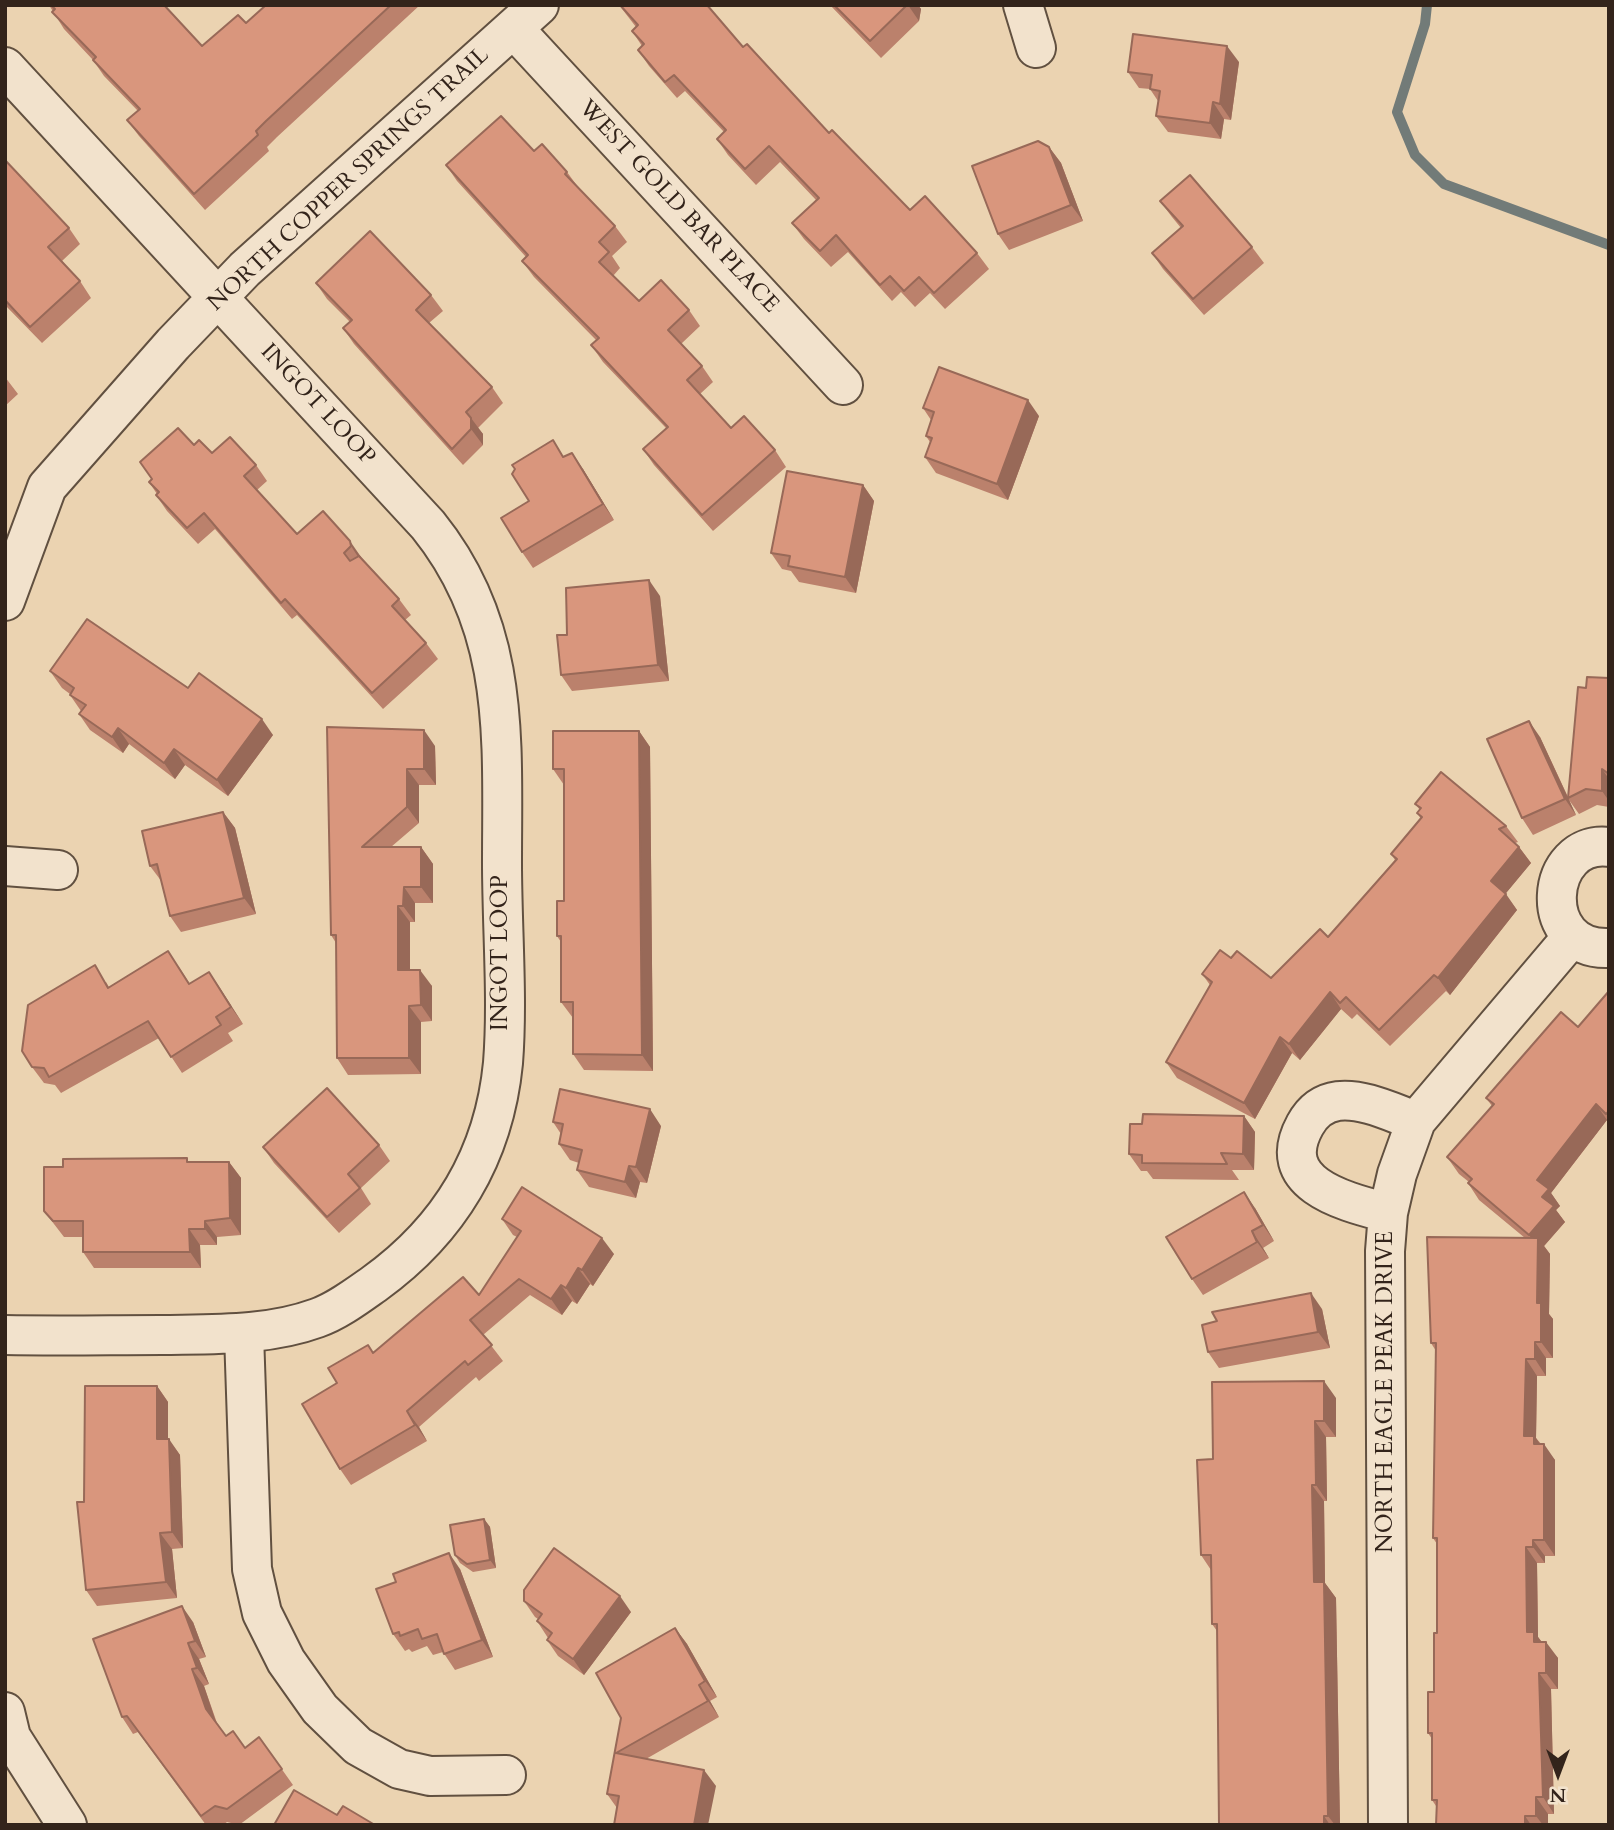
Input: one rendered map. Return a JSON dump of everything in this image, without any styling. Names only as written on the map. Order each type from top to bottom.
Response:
[{"type":"street","points":[[1023,5],[1037,48]]},
{"type":"street","name":"NORTH COPPER SPRINGS TRAIL","points":[[5,601],[47,487],[173,344],[245,269],[527,17]]},
{"type":"street","name":"WEST GOLD BAR PLACE","points":[[527,17],[843,385]]},
{"type":"street","name":"INGOT LOOP","points":[[5,67],[452,554],[487,633],[497,685],[502,756],[503,1062],[493,1119],[472,1174],[442,1223],[402,1264],[354,1298],[317,1318],[244,1334],[5,1335]]},
{"type":"street","points":[[1609,847],[1586,850],[1572,860],[1561,874],[1556,890],[1556,907],[1562,924],[1572,937],[1590,945],[1609,948]]},
{"type":"street","points":[[5,866],[58,870]]},
{"type":"street","name":"NORTH EAGLE PEAK DRIVE","points":[[1388,1825],[1385,1278],[1388,1213],[1397,1174],[1416,1121],[1572,937]]},
{"type":"street","points":[[1388,1213],[1347,1202],[1323,1191],[1306,1178],[1299,1165],[1302,1131],[1321,1106],[1339,1101],[1361,1102],[1416,1121]]},
{"type":"street","points":[[244,1334],[252,1569],[262,1613],[286,1661],[320,1709],[358,1746],[398,1769],[430,1776],[506,1775]]},
{"type":"street","points":[[5,1713],[11,1737],[67,1825]]},
{"type":"building","points":[[51,5],[164,5],[202,46],[238,15],[246,23],[266,5],[391,5],[266,121],[256,131],[258,135],[194,194],[127,120],[140,109],[93,60],[96,57],[52,12],[55,9]]},
{"type":"building","points":[[620,5],[707,5],[743,47],[747,44],[829,133],[832,130],[910,210],[925,196],[977,253],[934,293],[919,277],[904,291],[890,276],[880,285],[836,235],[820,251],[792,223],[819,198],[769,146],[745,169],[717,139],[726,130],[674,75],[665,82],[638,50],[644,44],[632,31],[638,25]]},
{"type":"building","points":[[834,5],[907,5],[870,41]]},
{"type":"building","points":[[1133,34],[1227,46],[1220,104],[1213,102],[1210,123],[1156,116],[1160,91],[1150,89],[1152,75],[1128,72]]},
{"type":"building","points":[[501,116],[534,151],[542,144],[567,172],[565,174],[615,226],[599,242],[609,252],[599,262],[639,301],[661,280],[689,310],[668,330],[702,366],[687,380],[731,428],[744,416],[775,450],[702,515],[643,449],[668,427],[591,345],[599,338],[522,261],[528,255],[446,165]]},
{"type":"building","points":[[1038,141],[1049,147],[1071,205],[998,234],[972,166]]},
{"type":"building","points":[[5,160],[69,228],[48,247],[80,281],[30,327],[5,300]]},
{"type":"building","points":[[1190,175],[1252,247],[1193,299],[1152,253],[1183,226],[1160,201]]},
{"type":"building","points":[[370,231],[431,295],[416,310],[492,387],[466,412],[471,418],[471,429],[452,449],[343,328],[352,320],[316,283]]},
{"type":"building","points":[[939,367],[1028,400],[997,484],[925,457],[932,438],[926,436],[934,412],[923,408]]},
{"type":"building","points":[[178,428],[194,445],[199,440],[212,453],[230,437],[256,465],[244,476],[297,534],[323,511],[350,541],[351,546],[344,553],[350,561],[359,556],[399,599],[392,606],[426,643],[372,693],[285,599],[281,603],[204,513],[187,528],[156,495],[159,492],[149,482],[152,479],[140,462]]},
{"type":"building","points":[[553,440],[563,457],[572,453],[603,504],[522,552],[501,518],[529,501],[512,474],[515,469],[512,465]]},
{"type":"building","points":[[787,471],[863,485],[845,577],[788,566],[790,556],[771,553]]},
{"type":"building","points":[[649,580],[658,665],[561,675],[557,635],[567,635],[566,588]]},
{"type":"building","points":[[87,619],[188,688],[199,673],[262,719],[217,780],[174,749],[164,763],[118,728],[112,737],[79,714],[86,705],[70,695],[74,688],[50,671]]},
{"type":"building","points":[[1587,677],[1609,678],[1609,774],[1602,769],[1602,791],[1586,789],[1568,798],[1578,687],[1586,688]]},
{"type":"building","points":[[1529,721],[1565,799],[1522,818],[1487,739]]},
{"type":"building","points":[[327,727],[424,730],[424,769],[407,769],[407,807],[362,847],[421,847],[421,887],[404,887],[403,906],[398,906],[398,970],[420,970],[421,1005],[409,1006],[409,1058],[337,1058],[336,935],[331,935]]},
{"type":"building","points":[[553,731],[639,731],[642,1055],[573,1054],[573,1002],[561,1002],[561,936],[557,936],[557,901],[564,901],[564,769],[553,769]]},
{"type":"building","points":[[1441,772],[1506,826],[1499,829],[1519,847],[1491,881],[1506,894],[1438,978],[1434,975],[1379,1030],[1346,997],[1340,1003],[1330,992],[1289,1044],[1280,1037],[1244,1103],[1166,1062],[1212,982],[1202,974],[1220,950],[1231,958],[1237,951],[1271,978],[1320,929],[1328,937],[1397,859],[1391,854],[1422,817],[1417,813],[1421,808],[1415,804]]},
{"type":"building","points":[[223,812],[244,898],[170,916],[157,864],[150,866],[142,831]]},
{"type":"building","points":[[168,951],[189,984],[209,972],[231,1007],[216,1017],[221,1025],[171,1057],[148,1021],[49,1077],[44,1068],[32,1067],[22,1051],[28,1005],[95,965],[108,988]]},
{"type":"building","points":[[1609,991],[1609,1111],[1606,1114],[1596,1104],[1537,1180],[1549,1189],[1542,1197],[1554,1206],[1529,1235],[1468,1183],[1472,1179],[1447,1157],[1494,1104],[1486,1098],[1561,1012],[1578,1027]]},
{"type":"building","points":[[327,1088],[379,1145],[348,1174],[360,1188],[327,1217],[263,1147]]},
{"type":"building","points":[[560,1089],[650,1109],[636,1167],[629,1166],[625,1182],[577,1170],[582,1150],[559,1144],[563,1124],[553,1122]]},
{"type":"building","points":[[1143,1114],[1244,1116],[1243,1154],[1221,1153],[1227,1164],[1142,1163],[1142,1155],[1129,1154],[1130,1124],[1142,1124]]},
{"type":"building","points":[[187,1158],[187,1162],[229,1162],[230,1218],[205,1221],[205,1229],[189,1229],[190,1252],[83,1252],[83,1221],[53,1221],[44,1211],[44,1167],[63,1167],[63,1159]]},
{"type":"building","points":[[522,1187],[602,1238],[582,1270],[578,1268],[566,1288],[561,1285],[551,1299],[519,1279],[470,1320],[492,1345],[468,1365],[465,1361],[407,1411],[415,1425],[340,1469],[302,1404],[337,1383],[328,1368],[368,1345],[373,1353],[463,1277],[479,1295],[521,1231],[502,1219]]},
{"type":"building","points":[[1244,1192],[1263,1225],[1252,1231],[1257,1242],[1192,1279],[1166,1237]]},
{"type":"building","points":[[1427,1237],[1538,1238],[1537,1303],[1541,1303],[1541,1342],[1535,1342],[1535,1359],[1526,1359],[1524,1436],[1534,1436],[1534,1444],[1544,1444],[1544,1540],[1533,1540],[1533,1547],[1526,1547],[1527,1632],[1534,1632],[1534,1642],[1546,1642],[1546,1673],[1539,1673],[1543,1797],[1536,1797],[1536,1816],[1525,1816],[1525,1825],[1436,1825],[1437,1800],[1432,1800],[1432,1733],[1428,1733],[1428,1692],[1434,1692],[1434,1633],[1437,1633],[1437,1538],[1433,1538],[1436,1343],[1431,1343]]},
{"type":"building","points":[[1311,1293],[1318,1332],[1208,1352],[1202,1325],[1217,1321],[1212,1312]]},
{"type":"building","points":[[1324,1381],[1324,1421],[1315,1421],[1316,1485],[1312,1485],[1314,1582],[1324,1582],[1328,1816],[1324,1816],[1324,1825],[1219,1825],[1217,1624],[1212,1624],[1211,1555],[1201,1555],[1197,1460],[1213,1459],[1212,1382]]},
{"type":"building","points":[[85,1386],[157,1386],[157,1439],[169,1439],[172,1532],[160,1533],[166,1582],[86,1590],[77,1502],[84,1502]]},
{"type":"building","points":[[484,1519],[490,1560],[467,1564],[455,1555],[450,1525]]},
{"type":"building","points":[[554,1548],[620,1596],[573,1659],[547,1640],[552,1633],[537,1621],[542,1614],[524,1601],[524,1590]]},
{"type":"building","points":[[449,1553],[482,1640],[444,1654],[437,1634],[422,1639],[418,1629],[400,1636],[399,1632],[393,1634],[376,1589],[396,1582],[393,1574]]},
{"type":"building","points":[[182,1606],[195,1641],[188,1643],[197,1668],[192,1669],[206,1709],[226,1736],[233,1731],[245,1748],[259,1737],[282,1769],[227,1809],[215,1806],[201,1816],[127,1716],[122,1717],[93,1639]]},
{"type":"building","points":[[675,1628],[705,1681],[699,1685],[708,1701],[616,1753],[704,1770],[694,1825],[614,1825],[619,1796],[607,1794],[621,1718],[596,1673]]},
{"type":"building","points":[[294,1790],[337,1815],[343,1806],[375,1825],[274,1825]]},
{"type":"waterway","points":[[1427,5],[1425,24],[1397,112],[1415,155],[1444,184],[1609,245]]}]
